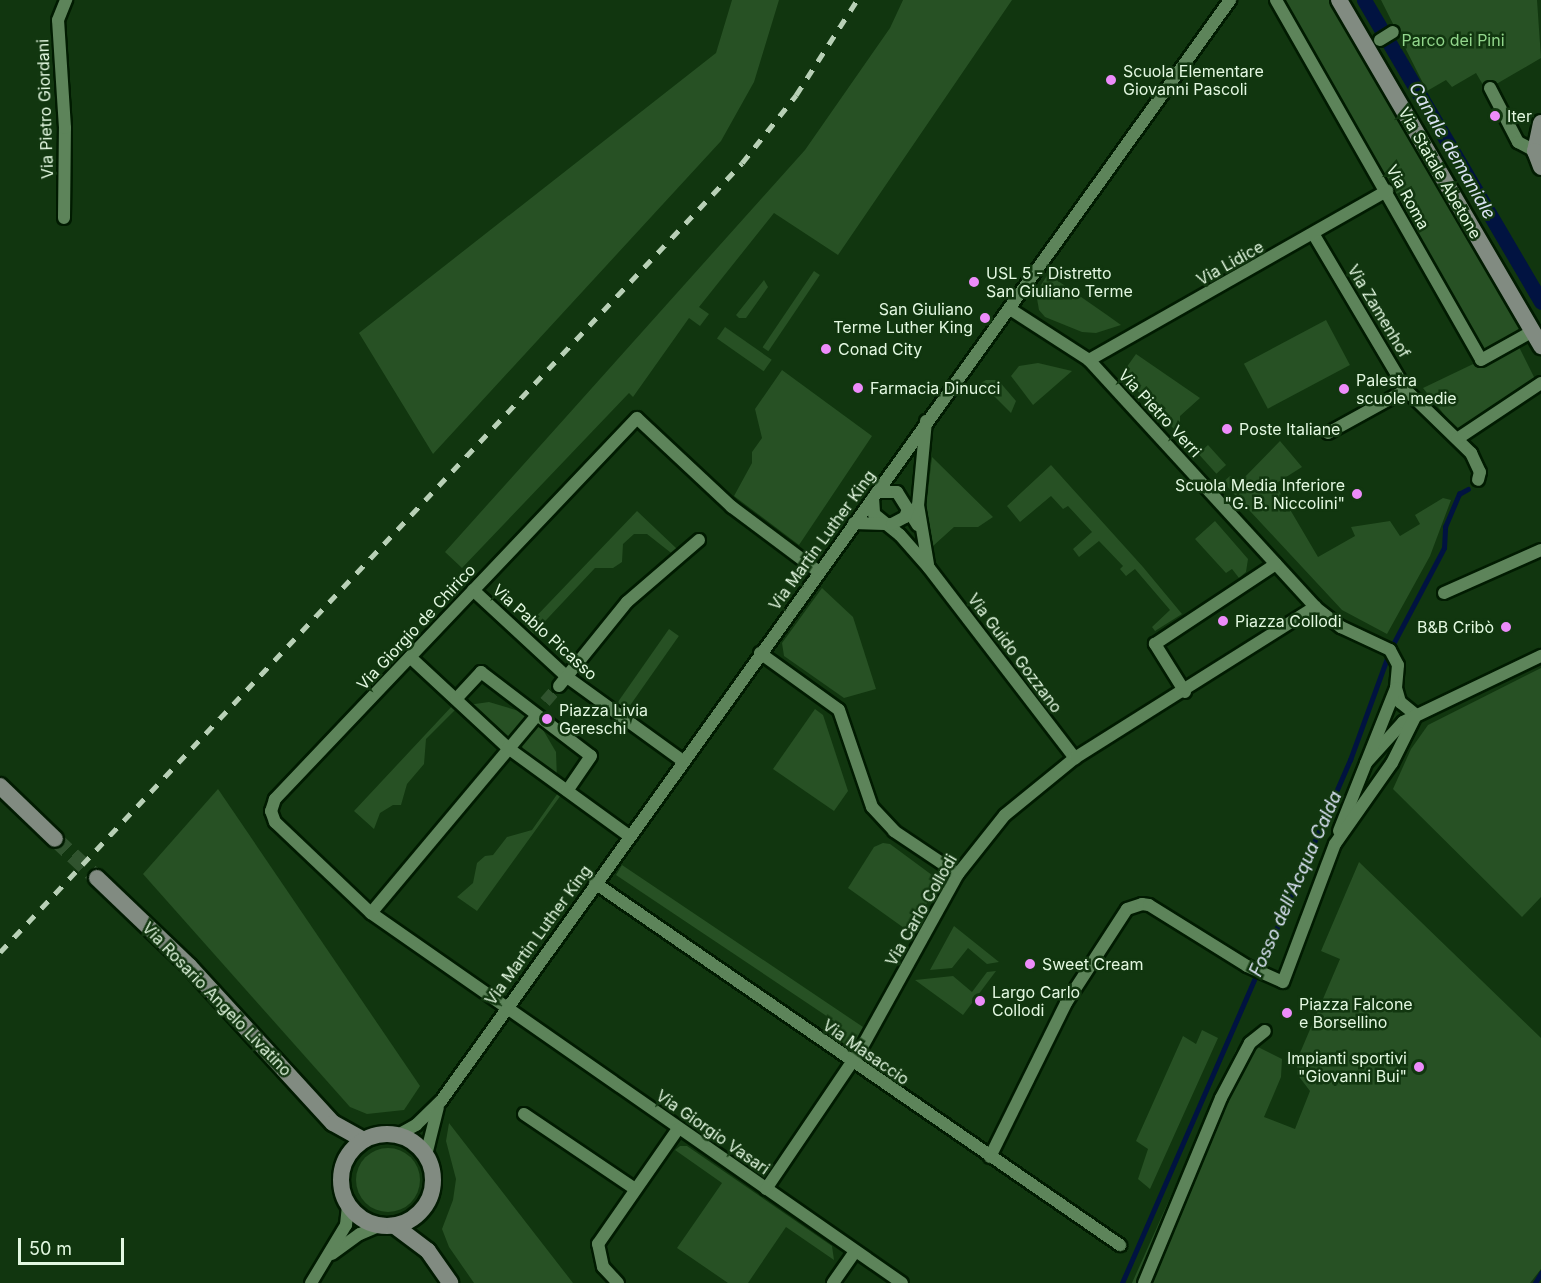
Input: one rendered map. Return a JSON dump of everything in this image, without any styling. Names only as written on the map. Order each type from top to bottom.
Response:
[{"type":"street","name":"Via Pietro Giordani","points":[[64,218],[65,128],[58,20],[66,0]]},
{"type":"street","name":"Via Martin Luther King","points":[[441,1101],[505,1008],[875,495],[926,420],[1010,309],[1230,0]]},
{"type":"street","name":"Via Roma","points":[[1276,0],[1387,191],[1481,360],[1537,339]]},
{"type":"street","name":"Via Statale Abetone","points":[[1339,0],[1537,339]]},
{"type":"street","points":[[1380,40],[1393,32]]},
{"type":"street","points":[[1490,88],[1518,142],[1538,159]]},
{"type":"street","points":[[1538,159],[1541,123]]},
{"type":"street","name":"Via Lidice","points":[[1089,360],[1314,235],[1387,191]]},
{"type":"street","name":"Via Zamenhof","points":[[1314,235],[1406,390],[1457,439],[1480,472],[1478,480]]},
{"type":"street","name":"Via Pietro Verri","points":[[1010,309],[1089,360],[1315,607],[1341,627],[1381,646],[1395,656],[1399,677],[1396,688]]},
{"type":"street","points":[[1457,439],[1506,404],[1541,383]]},
{"type":"street","points":[[1328,433],[1406,390]]},
{"type":"street","name":"Via Giorgio de Chirico","points":[[505,1008],[371,912],[275,822],[271,811],[275,800],[637,418],[732,507],[819,572]]},
{"type":"street","name":"Via Guido Gozzano","points":[[918,526],[926,420]]},
{"type":"street","name":"Via Guido Gozzano","points":[[929,568],[918,526],[908,509],[906,500],[897,492],[875,495],[872,510],[929,568],[1075,758]]},
{"type":"street","points":[[854,523],[884,523],[902,520],[908,509]]},
{"type":"street","points":[[563,681],[627,602],[699,540]]},
{"type":"street","points":[[1444,593],[1541,550]]},
{"type":"street","points":[[1185,692],[1155,644],[1276,564]]},
{"type":"street","name":"Via Pablo Picasso","points":[[473,590],[563,681],[683,761]]},
{"type":"street","name":"Via Carlo Collodi","points":[[766,1189],[852,1062],[958,874],[1005,814],[1075,758],[1185,692],[1315,607]]},
{"type":"street","points":[[760,653],[839,710],[872,807],[894,831],[958,874]]},
{"type":"street","points":[[1366,763],[1395,728],[1416,715],[1541,656]]},
{"type":"street","points":[[410,657],[508,748],[629,836]]},
{"type":"street","points":[[456,699],[481,672],[591,756],[567,791]]},
{"type":"street","points":[[1396,688],[1404,707],[1416,715]]},
{"type":"street","points":[[990,1157],[1066,1003],[1127,909],[1142,903],[1149,905],[1247,966],[1283,982],[1396,688]]},
{"type":"street","points":[[371,912],[537,715]]},
{"type":"street","points":[[1335,844],[1386,773],[1416,715]]},
{"type":"street","points":[[0,786],[55,839]]},
{"type":"street","name":"Via Rosario Angelo Livatino","points":[[97,878],[189,966],[333,1123],[364,1140]]},
{"type":"street","name":"Via Masaccio","points":[[595,883],[1120,1245]]},
{"type":"street","name":"Via Giorgio Vasari","points":[[505,1008],[902,1283]]},
{"type":"street","points":[[1144,1283],[1221,1098],[1250,1043],[1264,1031]]},
{"type":"street","points":[[398,1135],[416,1125],[441,1101]]},
{"type":"street","points":[[426,1155],[441,1101]]},
{"type":"street","points":[[524,1114],[636,1189]]},
{"type":"street","name":"Via Rosario Angelo Livatino","points":[[333,1123],[345,1160]]},
{"type":"street","points":[[618,1283],[603,1267],[598,1244],[678,1129]]},
{"type":"street","points":[[311,1283],[331,1255],[346,1225],[348,1206],[340,1183],[345,1160],[364,1140],[375,1135],[398,1135],[419,1146],[426,1155],[434,1182],[424,1209],[428,1251]]},
{"type":"street","points":[[348,1206],[362,1219],[387,1226],[428,1251],[450,1283]]},
{"type":"street","points":[[331,1255],[360,1234],[387,1226],[424,1209]]},
{"type":"street","points":[[833,1283],[855,1251]]},
{"type":"green space","points":[[732,0],[779,0],[754,82],[721,141],[433,454],[359,333],[716,53]]},
{"type":"green space","points":[[903,0],[1012,0],[838,255],[774,213],[699,307],[709,314],[700,326],[689,318],[633,397],[629,393],[462,568],[445,552],[805,150],[890,28]]},
{"type":"green space","points":[[1276,0],[1339,0],[1533,331],[1481,360]]},
{"type":"green space","name":"Parco dei Pini","points":[[1381,0],[1537,0],[1541,58],[1486,90],[1476,73],[1452,87],[1446,80],[1427,91]]},
{"type":"green space","points":[[814,271],[820,275],[768,351],[763,347]]},
{"type":"green space","points":[[1048,274],[1121,325],[1096,333],[1082,332],[1045,317],[1039,310],[1036,293]]},
{"type":"green space","points":[[764,280],[768,287],[746,318],[739,318],[736,315]]},
{"type":"green space","points":[[1326,320],[1350,365],[1268,409],[1244,364]]},
{"type":"green space","points":[[725,327],[772,360],[764,371],[717,338]]},
{"type":"green space","points":[[1517,343],[1536,381],[1458,432],[1423,388]]},
{"type":"green space","points":[[1136,354],[1200,398],[1180,416],[1180,423],[1174,429],[1132,385],[1126,368]]},
{"type":"green space","points":[[1038,363],[1072,371],[1033,405],[1011,376],[1019,366]]},
{"type":"green space","points":[[782,370],[872,436],[799,545],[734,496],[752,463],[752,452],[762,438],[755,409]]},
{"type":"green space","points":[[986,380],[998,380],[1016,401],[1011,413],[981,383]]},
{"type":"green space","points":[[1280,441],[1302,467],[1275,484],[1318,557],[1355,536],[1351,527],[1390,521],[1400,536],[1420,524],[1415,515],[1443,498],[1451,500],[1430,556],[1387,634],[1342,610],[1223,482],[1230,476],[1241,481]]},
{"type":"green space","points":[[1208,445],[1226,465],[1216,474],[1198,454]]},
{"type":"green space","points":[[932,457],[993,517],[978,527],[954,527],[933,546],[926,508]]},
{"type":"green space","points":[[1051,465],[1182,614],[1155,631],[1152,627],[1170,610],[1135,569],[1126,576],[1120,569],[1123,566],[1099,541],[1079,557],[1073,549],[1092,532],[1068,506],[1063,509],[1051,496],[1020,522],[1007,506]]},
{"type":"green space","points":[[637,511],[676,548],[684,548],[675,556],[647,534],[634,534],[623,544],[622,562],[613,568],[595,568],[533,634],[526,627]]},
{"type":"green space","points":[[1215,521],[1248,559],[1246,572],[1239,578],[1232,569],[1226,573],[1195,539]]},
{"type":"green space","points":[[822,588],[853,617],[876,689],[844,698],[784,656],[782,643]]},
{"type":"green space","points":[[669,629],[679,636],[627,710],[617,703]]},
{"type":"green space","points":[[1541,668],[1541,897],[1522,917],[1393,789],[1411,749],[1428,725]]},
{"type":"green space","points":[[489,702],[529,714],[516,736],[498,736],[468,705]]},
{"type":"green space","points":[[453,705],[457,708],[426,739],[424,764],[407,784],[401,805],[393,805],[380,813],[374,829],[354,811]]},
{"type":"green space","points":[[815,709],[823,715],[848,791],[834,811],[773,769]]},
{"type":"green space","points":[[539,723],[556,752],[557,780],[524,753],[520,739]]},
{"type":"green space","points":[[218,789],[420,1086],[404,1110],[367,1114],[350,1107],[143,874]]},
{"type":"green space","points":[[558,793],[561,795],[477,911],[457,897],[473,883],[477,863],[485,856],[493,855],[507,837],[532,830]]},
{"type":"green space","points":[[883,843],[890,844],[936,878],[935,888],[911,933],[848,888],[874,847]]},
{"type":"green space","name":"Impianti sportivi \"Giovanni Bui\"","points":[[1359,862],[1541,1038],[1541,1269],[1530,1283],[1132,1283],[1236,1050],[1246,1041],[1282,1059],[1281,1077],[1264,1117],[1295,1129],[1310,1091],[1297,1074],[1297,1060],[1340,959],[1321,951]]},
{"type":"green space","points":[[622,865],[863,1027],[856,1040],[845,1044],[828,1032],[834,1021],[616,875]]},
{"type":"green space","points":[[954,926],[999,962],[987,964],[968,948],[952,968],[930,970]]},
{"type":"green space","points":[[996,971],[963,1015],[915,980],[953,976],[972,992],[987,972]]},
{"type":"green space","points":[[1202,1030],[1218,1038],[1150,1189],[1138,1179],[1148,1149],[1136,1141],[1183,1036],[1196,1044]]},
{"type":"green space","points":[[449,1123],[573,1283],[474,1283],[449,1247],[442,1229],[453,1200],[456,1179],[446,1141]]},
{"type":"green space","points":[[680,1146],[687,1146],[832,1246],[834,1260],[786,1227],[748,1283],[728,1283],[677,1248],[722,1183],[675,1150]]},
{"type":"green space","points":[[388,1148],[406,1154],[414,1162],[420,1180],[414,1198],[406,1206],[388,1212],[370,1206],[362,1198],[356,1180],[362,1162],[370,1154]]},
{"type":"waterway","name":"Canale demaniale","points":[[1364,0],[1541,302]]},
{"type":"waterway","name":"Fosso dell'Acqua Calda","points":[[1122,1283],[1350,760],[1390,650],[1444,548],[1445,527],[1459,494],[1468,489]]},
{"type":"waterway","points":[[1535,1283],[1541,1273]]},
{"type":"tunnel","points":[[545,702],[559,686]]},
{"type":"tunnel","points":[[55,839],[97,878]]},
{"type":"railway","points":[[0,952],[742,163],[796,95],[857,0]]},
{"type":"place","name":"Scuola Elementare Giovanni Pascoli","points":[[1111,80]]},
{"type":"place","name":"Iter","points":[[1495,116]]},
{"type":"place","name":"USL 5 - Distretto San Giuliano Terme","points":[[974,282]]},
{"type":"place","name":"San Giuliano Terme Luther King","points":[[985,318]]},
{"type":"place","name":"Conad City","points":[[826,349]]},
{"type":"place","name":"Farmacia Dinucci","points":[[858,388]]},
{"type":"place","name":"Palestra scuole medie","points":[[1344,389]]},
{"type":"place","name":"Poste Italiane","points":[[1227,429]]},
{"type":"place","name":"Scuola Media Inferiore \"G. B. Niccolini\"","points":[[1357,494]]},
{"type":"place","name":"Piazza Collodi","points":[[1223,621]]},
{"type":"place","name":"B&B Cribò","points":[[1506,627]]},
{"type":"place","name":"Piazza Livia Gereschi","points":[[547,719]]},
{"type":"place","name":"Sweet Cream","points":[[1030,964]]},
{"type":"place","name":"Largo Carlo Collodi","points":[[980,1001]]},
{"type":"place","name":"Piazza Falcone e Borsellino","points":[[1287,1013]]},
{"type":"place","name":"Impianti sportivi \"Giovanni Bui\"","points":[[1419,1067]]}]
